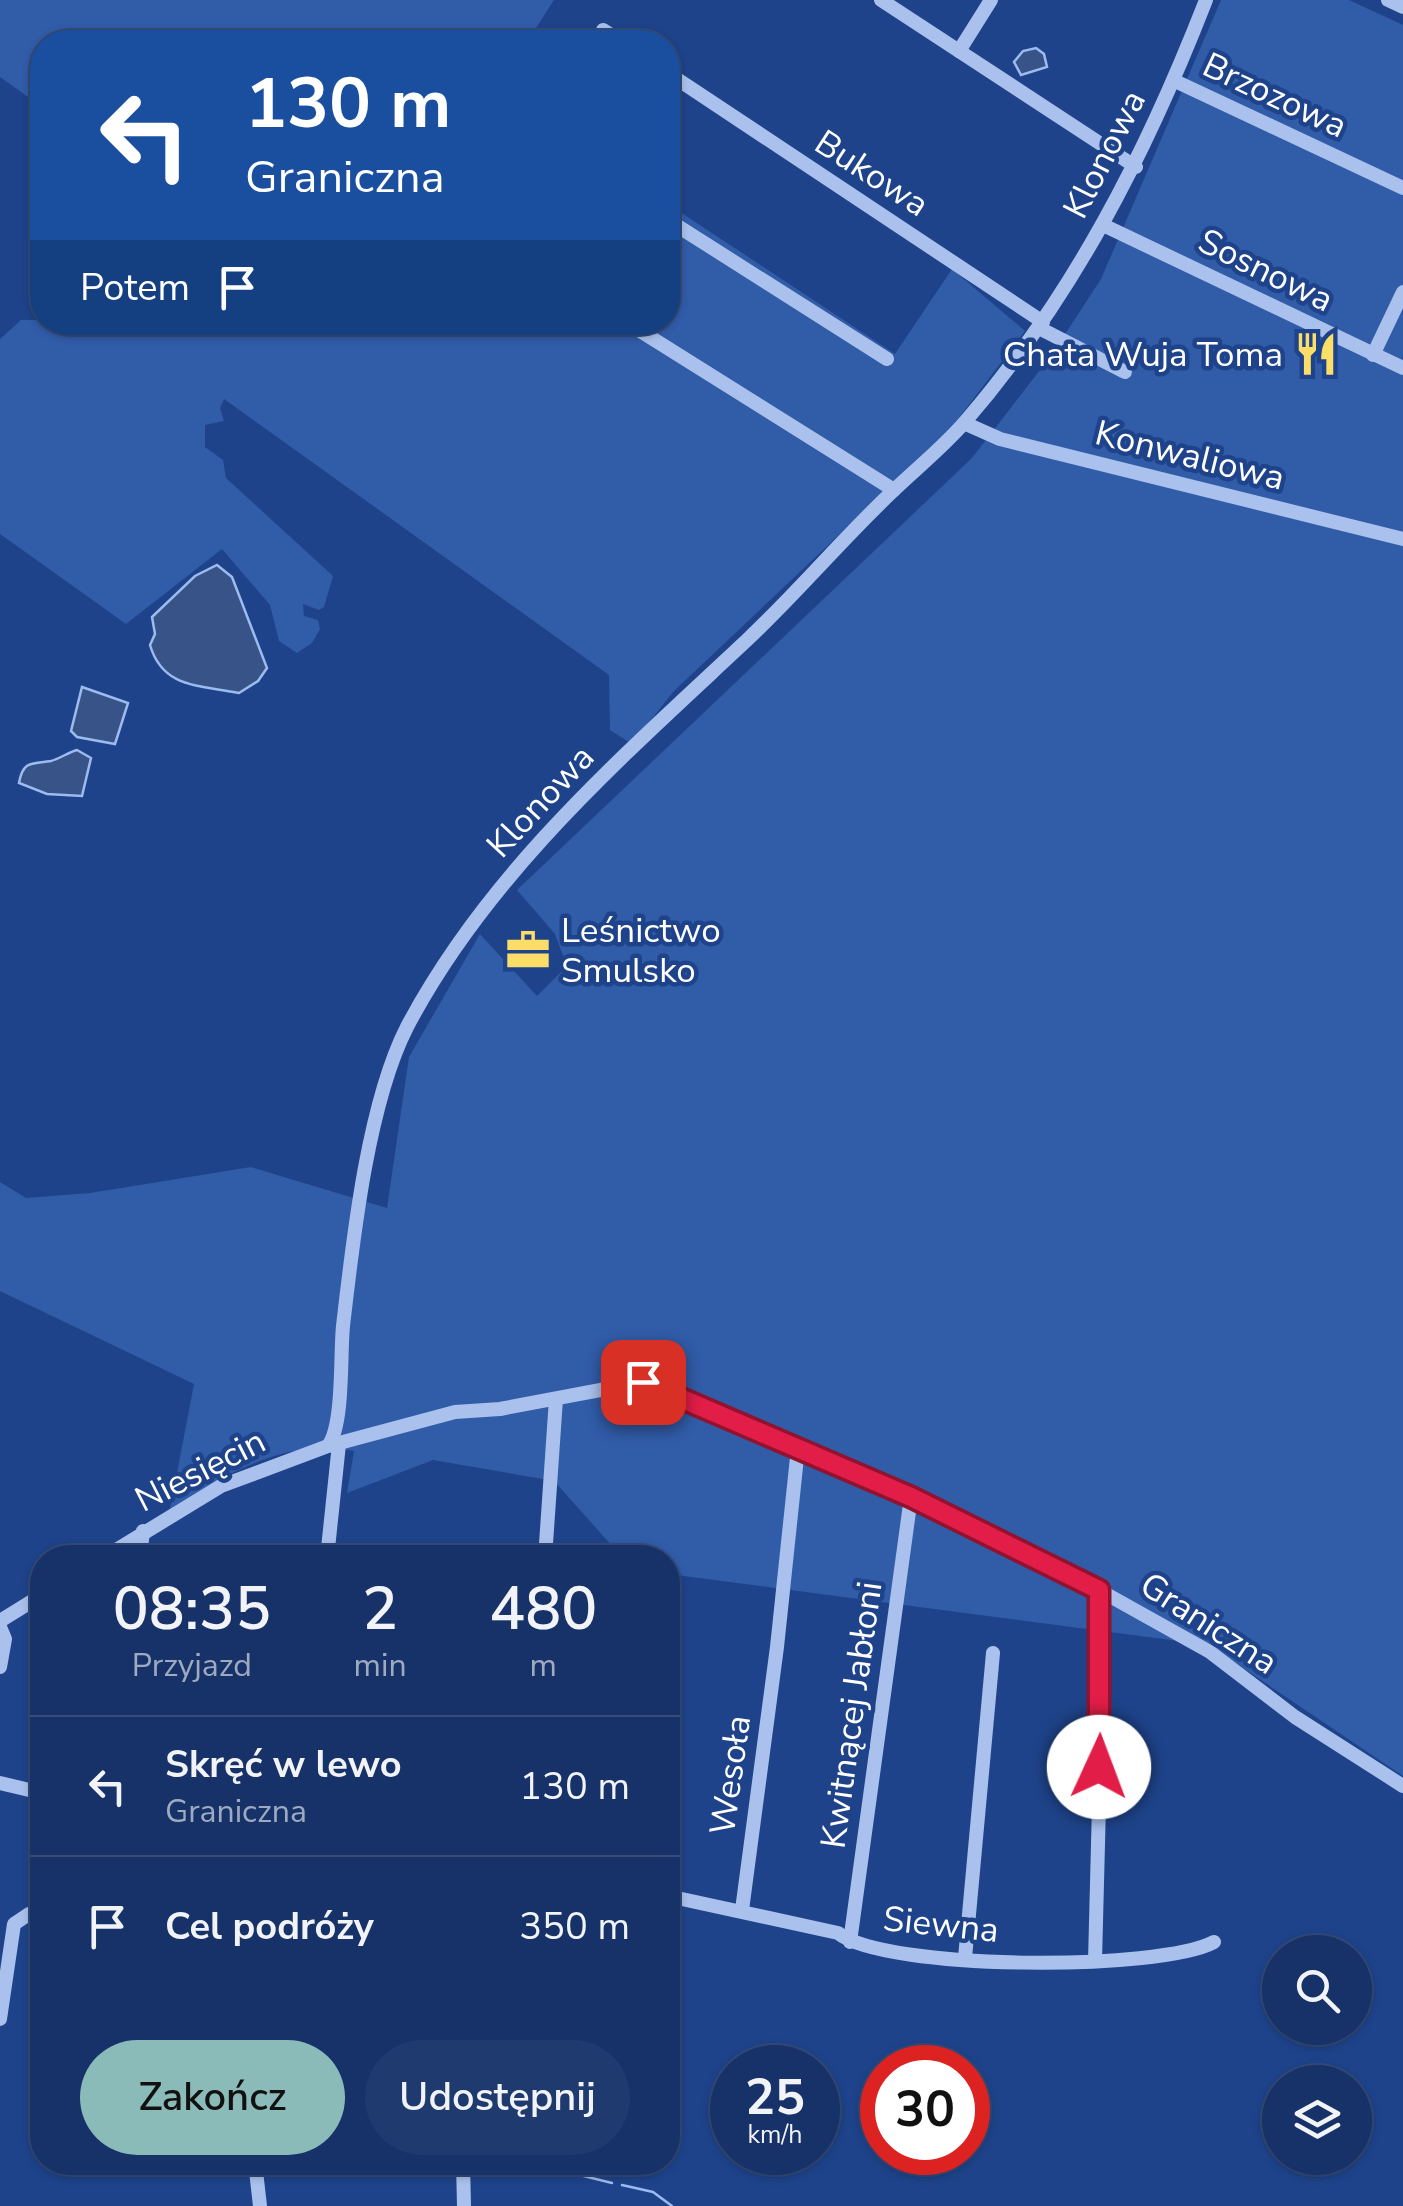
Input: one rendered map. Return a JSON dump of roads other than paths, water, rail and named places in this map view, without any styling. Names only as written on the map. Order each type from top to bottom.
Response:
[{"type":"street","points":[[880,0],[1136,168]]},
{"type":"street","points":[[959,51],[991,0]]},
{"type":"street","name":"Klonowa","points":[[328,1545],[344,1325],[366,1170],[399,1046],[414,1016],[470,926],[520,864],[964,423],[1041,325],[1136,168],[1205,0]]},
{"type":"street","points":[[1388,0],[1403,7]]},
{"type":"street","name":"Brzozowa","points":[[1175,80],[1403,188]]},
{"type":"street","name":"Bukowa","points":[[680,81],[1041,325]]},
{"type":"street","name":"Sosnowa","points":[[1103,225],[1403,368]]},
{"type":"street","points":[[680,228],[887,359]]},
{"type":"street","points":[[1373,355],[1403,292]]},
{"type":"street","points":[[1041,325],[1125,372]]},
{"type":"street","points":[[647,335],[894,490]]},
{"type":"street","name":"Konwaliowa","points":[[964,423],[1000,439],[1403,539]]},
{"type":"street","name":"Niesięcin","points":[[123,1545],[241,1477],[333,1445],[456,1412],[556,1399],[643,1382]]},
{"type":"street","name":"Graniczna","points":[[643,1382],[911,1497],[1099,1590],[1210,1652],[1295,1717],[1403,1786]]},
{"type":"street","points":[[546,1545],[556,1399]]},
{"type":"street","name":"Wesoła","points":[[742,1910],[777,1648],[798,1448]]},
{"type":"street","name":"Kwitnącej Jabłoni","points":[[850,1942],[911,1497]]},
{"type":"street","points":[[142,1545],[143,1532]]},
{"type":"street","points":[[1095,1960],[1102,1688],[1099,1590]]},
{"type":"street","points":[[0,1666],[5,1640],[0,1624],[30,1603]]},
{"type":"street","points":[[965,1958],[992,1654]]},
{"type":"street","points":[[0,1783],[30,1790]]},
{"type":"street","name":"Siewna","points":[[680,1898],[838,1932],[850,1942],[890,1952],[965,1958],[1157,1959],[1214,1942]]},
{"type":"street","points":[[0,2019],[14,1924],[30,1914]]},
{"type":"street","points":[[256,2175],[260,2206]]},
{"type":"street","points":[[463,2175],[464,2206]]},
{"type":"waterway","points":[[580,2175],[612,2183]]},
{"type":"waterway","points":[[622,2185],[653,2192],[672,2206]]},
{"type":"place","name":"Chata Wuja Toma","points":[[1316,354]]},
{"type":"place","name":"Leśnictwo Smulsko","points":[[528,950]]}]
